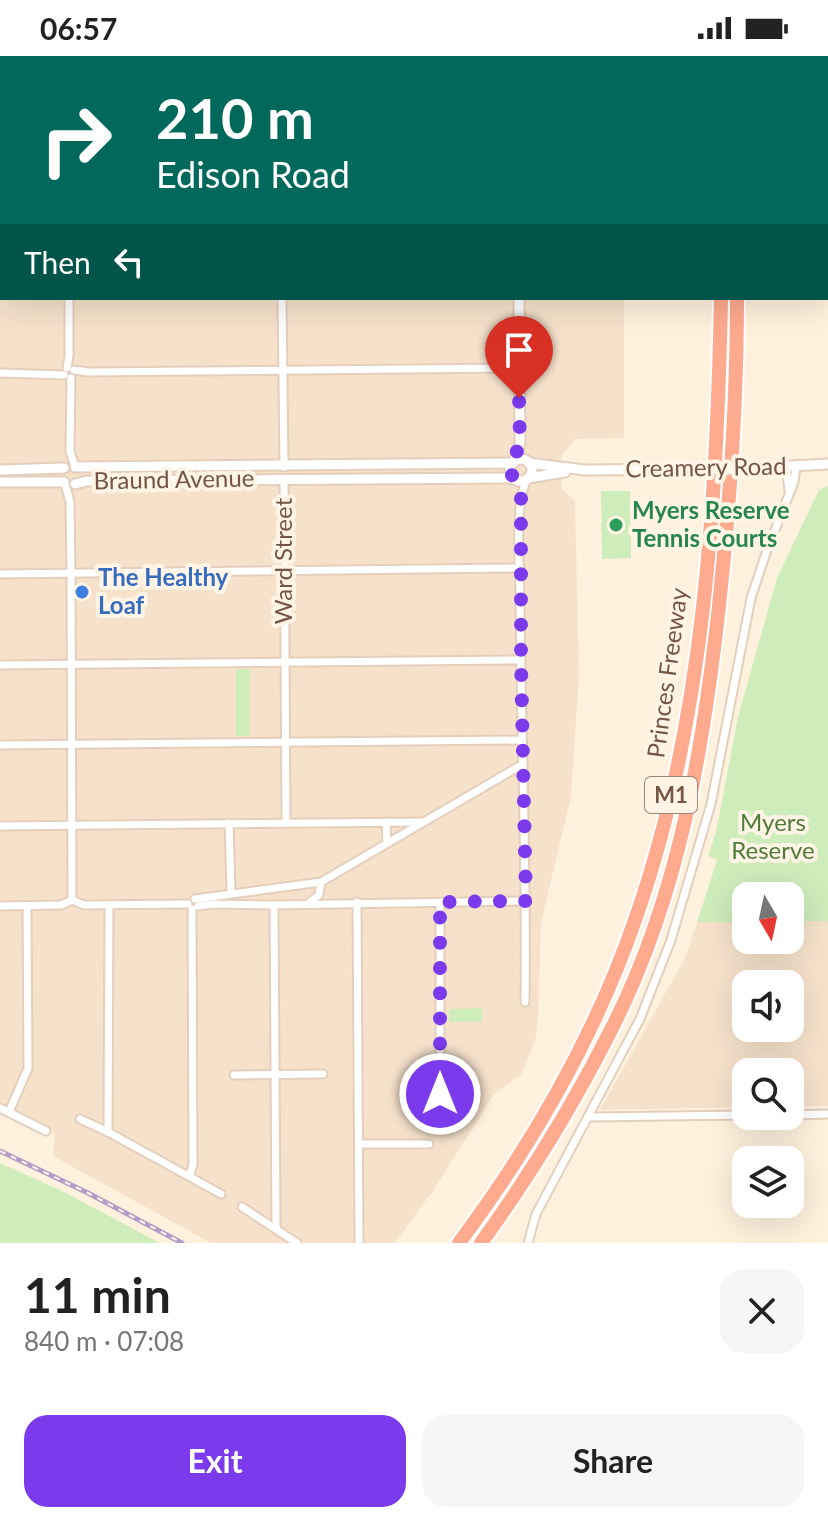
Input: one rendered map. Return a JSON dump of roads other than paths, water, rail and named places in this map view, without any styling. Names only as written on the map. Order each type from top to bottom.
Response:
[{"type":"highway","name":"Princes Freeway","points":[[459,1243],[532,1136],[583,1041],[614,975],[653,865],[682,749],[692,683],[717,438],[721,300]]},
{"type":"highway","name":"Princes Freeway","points":[[481,1243],[527,1179],[614,1025],[664,898],[680,842],[693,791],[705,717],[728,523],[737,300]]},
{"type":"street","points":[[69,300],[72,900]]},
{"type":"street","name":"Ward Street","points":[[282,300],[286,823]]},
{"type":"street","points":[[519,300],[520,443],[510,470],[521,498]]},
{"type":"street","points":[[0,373],[519,368]]},
{"type":"street","points":[[520,443],[531,471],[521,498],[520,568],[525,1002]]},
{"type":"street","points":[[513,462],[522,459],[529,462]]},
{"type":"street","name":"Braund Avenue","points":[[0,470],[513,462]]},
{"type":"street","name":"Creamery Road","points":[[529,462],[584,470]]},
{"type":"street","name":"Creamery Road","points":[[528,478],[584,470],[734,469],[828,464]]},
{"type":"street","points":[[528,1243],[536,1214],[640,1019],[671,940],[711,804],[751,598],[795,481],[791,466]]},
{"type":"street","points":[[70,467],[78,474],[70,484]]},
{"type":"street","points":[[513,478],[521,481],[528,478]]},
{"type":"street","name":"Braund Avenue","points":[[0,482],[70,484],[87,481],[513,478]]},
{"type":"street","points":[[0,574],[520,568]]},
{"type":"street","points":[[0,665],[521,660]]},
{"type":"street","points":[[0,745],[522,740]]},
{"type":"street","points":[[308,903],[318,887],[523,764]]},
{"type":"street","points":[[386,822],[387,843]]},
{"type":"street","points":[[0,826],[424,822]]},
{"type":"street","points":[[229,823],[231,892]]},
{"type":"street","points":[[193,904],[231,892],[307,882],[318,887],[329,903]]},
{"type":"street","points":[[0,906],[61,905],[72,900],[84,905],[526,901]]},
{"type":"street","points":[[357,902],[359,1243]]},
{"type":"street","points":[[440,902],[440,1123]]},
{"type":"street","points":[[190,1175],[193,1164],[193,904]]},
{"type":"street","points":[[108,1132],[109,905]]},
{"type":"street","points":[[274,905],[276,1228]]},
{"type":"street","points":[[9,1112],[28,1068],[27,906]]},
{"type":"street","points":[[234,1075],[323,1074]]},
{"type":"street","points":[[0,1108],[46,1131]]},
{"type":"street","points":[[804,1115],[828,1114]]},
{"type":"street","points":[[588,1117],[732,1115]]},
{"type":"street","points":[[80,1119],[221,1194]]},
{"type":"street","points":[[359,1144],[429,1144]]},
{"type":"street","points":[[242,1207],[297,1243]]},
{"type":"railway","points":[[0,1151],[182,1243]]},
{"type":"place","name":"Myers Reserve Tennis Courts","points":[[616,525]]},
{"type":"place","name":"The Healthy Loaf","points":[[82,592]]},
{"type":"park label","name":"Myers Reserve","points":[[773,837]]}]
